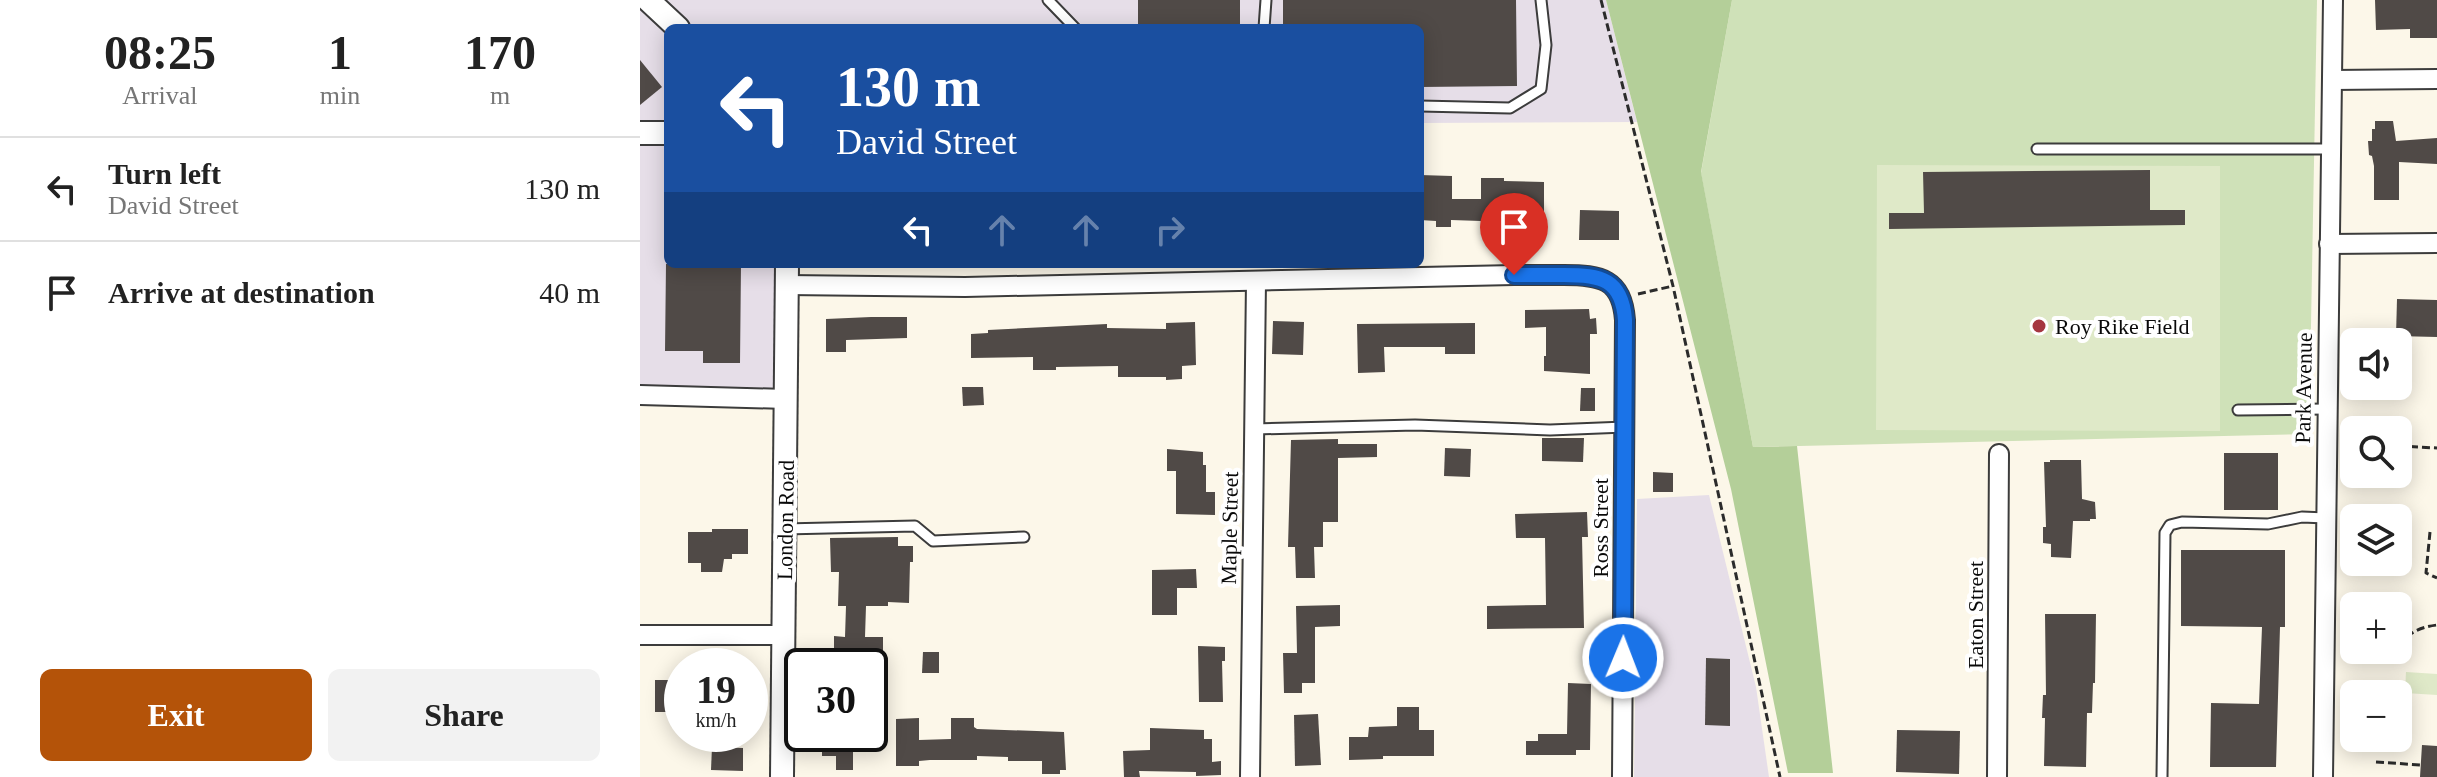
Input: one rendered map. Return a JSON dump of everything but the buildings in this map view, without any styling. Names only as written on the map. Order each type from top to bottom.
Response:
[{"type":"street","points":[[648,0],[674,24]]},
{"type":"street","name":"Park Avenue","points":[[2323,777],[2333,0]]},
{"type":"street","points":[[2332,80],[2437,79]]},
{"type":"street","points":[[640,133],[664,133]]},
{"type":"street","points":[[2329,244],[2437,243]]},
{"type":"street","points":[[787,275],[965,287],[1590,275],[1616,291]]},
{"type":"street","name":"London Road","points":[[782,777],[787,275]]},
{"type":"street","name":"Maple Street","points":[[1250,777],[1256,281]]},
{"type":"street","name":"Ross Street","points":[[1616,291],[1625,320],[1622,777]]},
{"type":"street","points":[[640,395],[786,399]]},
{"type":"street","name":"Eaton Street","points":[[1997,777],[1999,454]]},
{"type":"street","points":[[640,635],[783,635]]},
{"type":"lane","points":[[1048,0],[1071,24]]},
{"type":"lane","points":[[1264,24],[1266,0]]},
{"type":"lane","points":[[1424,106],[1510,108],[1541,89],[1546,45],[1541,0]]},
{"type":"lane","points":[[2037,149],[2330,149]]},
{"type":"lane","points":[[2238,410],[2326,409]]},
{"type":"lane","points":[[1255,429],[1415,425],[1550,430],[1625,427]]},
{"type":"lane","points":[[2162,777],[2165,533],[2170,525],[2182,522],[2268,524],[2302,517],[2326,518]]},
{"type":"lane","points":[[784,529],[915,526],[933,541],[1024,537]]},
{"type":"path","points":[[1601,0],[1673,286],[1780,777]]},
{"type":"path","points":[[1616,291],[1673,286]]},
{"type":"path","points":[[2412,447],[2437,448]]},
{"type":"path","points":[[2430,532],[2426,573],[2437,578]]},
{"type":"path","points":[[2412,632],[2437,625]]},
{"type":"path","points":[[2376,762],[2421,765]]},
{"type":"shaded area","points":[[640,0],[1606,0],[1637,122],[1424,123],[1424,24],[664,24],[664,268],[777,268],[777,390],[640,387]]},
{"type":"shaded area","points":[[1709,495],[1756,687],[1769,777],[1634,777],[1637,499]]},
{"type":"green space","points":[[1606,0],[1732,0],[1701,172],[1753,447],[1797,446],[1833,773],[1788,773],[1731,489]]},
{"type":"green space","name":"Roy Rike Field","points":[[1732,0],[2317,0],[2309,434],[1753,447],[1701,173]]},
{"type":"green space","points":[[1877,165],[2220,166],[2220,431],[1876,430]]},
{"type":"green space","points":[[2406,672],[2437,674],[2437,695],[2412,693],[2412,680],[2406,680]]},
{"type":"place","name":"Roy Rike Field","points":[[2039,326]]},
{"type":"route","points":[[1514,275],[1590,275],[1605,280],[1622,298],[1625,320],[1623,658]]}]
